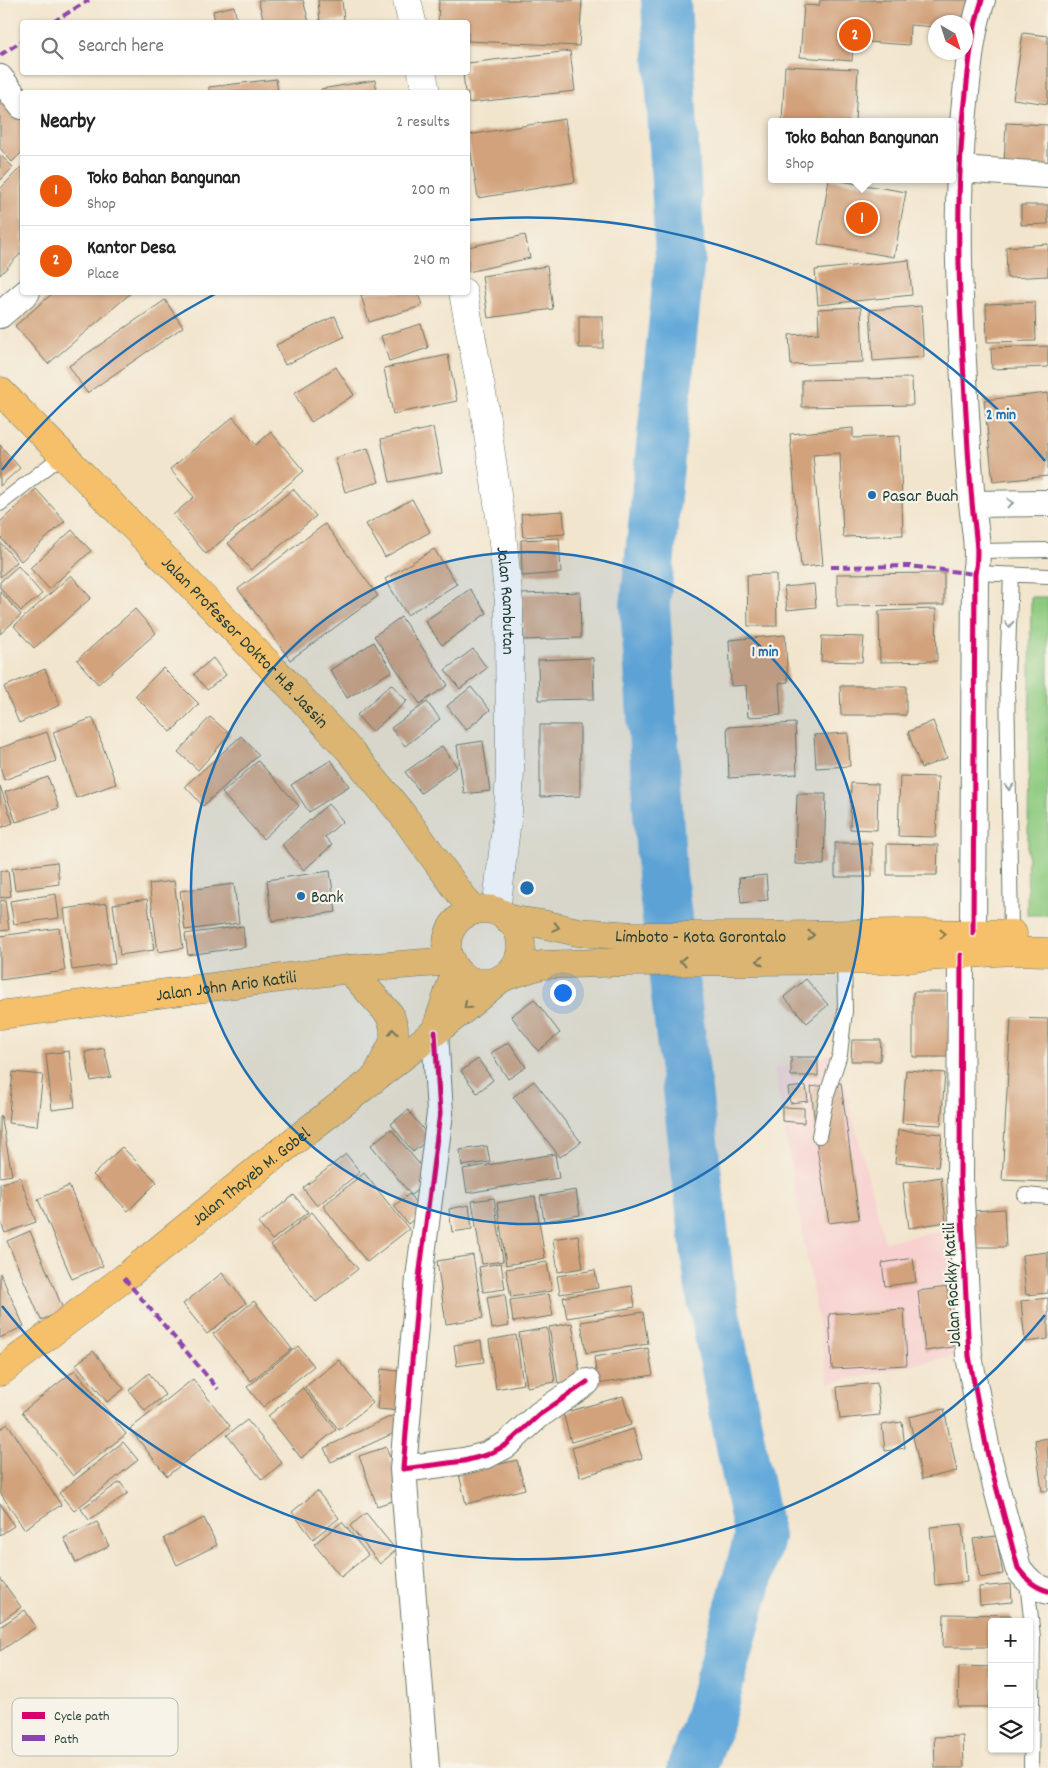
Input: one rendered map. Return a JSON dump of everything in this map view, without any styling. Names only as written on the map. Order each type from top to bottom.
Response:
[{"type":"main road","name":"Jalan Professor Doktor H.B. Jassin","points":[[0,391],[287,683],[352,753],[402,814],[492,914]]},
{"type":"main road","name":"Limboto - Kota Gorontalo","points":[[492,914],[578,932],[630,949],[730,948],[895,933],[967,944]]},
{"type":"main road","points":[[501,978],[512,969],[518,959],[519,936],[492,914],[458,919],[448,934],[447,947],[454,966],[464,978],[474,983],[487,983],[541,964],[630,949]]},
{"type":"main road","points":[[730,948],[844,959],[885,960],[1011,934],[1048,934]]},
{"type":"main road","points":[[967,944],[1010,951],[1048,952]]},
{"type":"main road","points":[[435,1032],[454,966]]},
{"type":"main road","name":"Jalan John Ario Katili","points":[[0,1015],[348,969],[454,966]]},
{"type":"main road","points":[[348,969],[390,1015],[394,1028],[394,1042],[376,1076]]},
{"type":"main road","name":"Jalan Thayeb M. Gobel","points":[[0,1372],[124,1278],[268,1161],[435,1032],[501,978]]},
{"type":"street","points":[[407,0],[412,20]]},
{"type":"street","name":"Jalan Rockky Katili","points":[[982,0],[976,19],[969,67],[959,169],[958,238],[961,340],[977,562],[960,1180],[969,1356],[988,1456],[1018,1568],[1038,1586]]},
{"type":"street","points":[[423,75],[426,90]]},
{"type":"street","points":[[0,78],[20,103]]},
{"type":"street","points":[[959,169],[1048,175]]},
{"type":"street","points":[[0,315],[23,295]]},
{"type":"street","name":"Jalan Rambutan","points":[[464,295],[483,399],[501,523],[509,603],[510,770],[508,811],[492,914]]},
{"type":"street","points":[[972,504],[1048,503]]},
{"type":"street","points":[[426,1768],[403,1469],[419,1278],[440,1113],[435,1032]]},
{"type":"street","points":[[403,1469],[487,1456],[506,1445],[539,1415],[587,1382]]},
{"type":"lane","points":[[0,504],[63,455]]},
{"type":"lane","points":[[977,562],[1048,550]]},
{"type":"lane","points":[[977,562],[1010,575],[1048,576]]},
{"type":"lane","points":[[1010,575],[1007,677],[1011,934]]},
{"type":"lane","points":[[819,1136],[827,1094],[840,1054],[846,1011],[844,959]]},
{"type":"lane","points":[[1025,1195],[1048,1197]]},
{"type":"lane","points":[[1031,1768],[1033,1637],[1038,1586]]},
{"type":"shaded area","points":[[836,1053],[885,1242],[947,1229],[962,1354],[829,1383],[774,1069]]},
{"type":"green space","points":[[1031,597],[1048,597],[1048,915],[1027,915]]},
{"type":"building","points":[[258,0],[303,0],[308,20],[263,20]]},
{"type":"building","points":[[318,0],[342,0],[344,20],[320,20]]},
{"type":"building","points":[[439,0],[582,0],[579,46],[470,41],[470,20],[438,20]]},
{"type":"building","points":[[820,0],[982,0],[971,15],[928,15],[928,26],[910,25],[909,45],[853,41],[852,61],[800,57],[804,5],[819,6]]},
{"type":"building","points":[[234,6],[237,20],[215,20],[213,11]]},
{"type":"building","points":[[1023,33],[1048,36],[1048,104],[1013,99]]},
{"type":"building","points":[[570,51],[575,91],[470,103],[470,90],[465,90],[463,75],[470,75],[470,63]]},
{"type":"building","points":[[785,66],[858,69],[855,118],[782,118]]},
{"type":"building","points":[[276,79],[278,90],[209,90],[209,87]]},
{"type":"building","points":[[375,80],[377,90],[321,90]]},
{"type":"building","points":[[0,83],[20,108],[20,154],[12,162],[0,148]]},
{"type":"building","points":[[565,119],[575,182],[478,198],[470,148],[470,135]]},
{"type":"building","points":[[1006,123],[1048,125],[1048,168],[1004,166]]},
{"type":"building","points":[[0,155],[13,167],[0,181]]},
{"type":"building","points":[[20,168],[20,254],[0,275],[0,189]]},
{"type":"building","points":[[828,183],[853,183],[906,192],[894,257],[818,244]]},
{"type":"building","points":[[1021,205],[1048,205],[1048,224],[1021,225]]},
{"type":"building","points":[[525,235],[530,258],[470,272],[470,247]]},
{"type":"building","points":[[1048,244],[1048,276],[1007,278],[1006,247]]},
{"type":"building","points":[[909,260],[912,295],[818,305],[815,270]]},
{"type":"building","points":[[547,266],[553,309],[488,318],[482,276]]},
{"type":"building","points":[[51,295],[128,295],[48,364],[15,326]]},
{"type":"building","points":[[361,295],[419,295],[422,306],[369,322]]},
{"type":"building","points":[[165,300],[183,327],[87,393],[69,366]]},
{"type":"building","points":[[1035,302],[1036,341],[987,342],[986,304]]},
{"type":"building","points":[[921,306],[924,357],[873,361],[870,310]]},
{"type":"building","points":[[861,307],[863,362],[791,365],[789,335],[819,333],[818,309]]},
{"type":"building","points":[[335,316],[344,337],[285,365],[276,345]]},
{"type":"building","points":[[579,316],[603,316],[603,348],[579,348]]},
{"type":"building","points":[[421,324],[428,348],[389,361],[381,336]]},
{"type":"building","points":[[1048,346],[1048,367],[992,369],[991,348]]},
{"type":"building","points":[[448,355],[457,401],[393,414],[384,368]]},
{"type":"building","points":[[336,367],[354,395],[311,422],[294,393]]},
{"type":"building","points":[[912,378],[913,405],[802,407],[802,380]]},
{"type":"building","points":[[1048,393],[1048,476],[993,482],[984,400]]},
{"type":"building","points":[[233,417],[256,445],[271,432],[304,471],[206,554],[173,515],[194,497],[170,469]]},
{"type":"building","points":[[433,428],[442,472],[390,482],[381,439]]},
{"type":"building","name":"Pasar Buah","points":[[853,428],[853,438],[900,436],[903,535],[843,537],[840,453],[813,455],[823,565],[801,567],[790,434]]},
{"type":"building","points":[[0,445],[20,468],[0,486]]},
{"type":"building","points":[[368,448],[379,482],[345,492],[335,458]]},
{"type":"building","points":[[36,489],[65,521],[21,561],[0,537],[0,522]]},
{"type":"building","points":[[293,489],[316,516],[251,570],[228,543]]},
{"type":"building","points":[[412,499],[430,532],[385,557],[366,524]]},
{"type":"building","points":[[563,511],[565,534],[523,537],[521,514]]},
{"type":"building","points":[[325,524],[378,596],[290,660],[238,589]]},
{"type":"building","points":[[72,530],[91,551],[49,589],[30,568]]},
{"type":"building","points":[[559,538],[561,573],[522,576],[521,540]]},
{"type":"building","points":[[0,542],[17,562],[0,577]]},
{"type":"building","points":[[434,549],[457,584],[407,615],[385,579]]},
{"type":"building","points":[[18,566],[42,594],[21,611],[0,588],[0,582]]},
{"type":"building","points":[[944,573],[944,605],[837,606],[837,574]]},
{"type":"building","points":[[776,574],[777,626],[748,626],[747,575]]},
{"type":"building","points":[[71,575],[91,598],[34,648],[14,626]]},
{"type":"building","points":[[814,584],[816,607],[787,610],[784,587]]},
{"type":"building","points":[[470,589],[487,613],[442,645],[425,621]]},
{"type":"building","points":[[0,591],[21,615],[0,634]]},
{"type":"building","points":[[580,592],[581,638],[524,640],[522,594]]},
{"type":"building","points":[[135,609],[156,633],[98,684],[77,660]]},
{"type":"building","points":[[936,609],[937,661],[880,662],[879,611]]},
{"type":"building","points":[[401,617],[448,685],[420,704],[374,636]]},
{"type":"building","points":[[785,635],[788,682],[779,683],[781,715],[748,717],[746,685],[731,686],[729,640]]},
{"type":"building","points":[[822,636],[864,637],[862,662],[821,661]]},
{"type":"building","points":[[374,642],[392,671],[347,698],[330,670]]},
{"type":"building","points":[[473,649],[487,668],[460,689],[445,670]]},
{"type":"building","points":[[213,658],[226,675],[207,690],[194,674]]},
{"type":"building","points":[[593,658],[594,699],[539,700],[538,660]]},
{"type":"building","points":[[163,668],[199,704],[171,732],[135,696]]},
{"type":"building","points":[[45,669],[60,705],[19,723],[4,687]]},
{"type":"building","points":[[391,684],[407,701],[372,732],[357,715]]},
{"type":"building","points":[[840,686],[906,686],[906,715],[841,715]]},
{"type":"building","points":[[471,687],[490,710],[466,730],[447,706]]},
{"type":"building","points":[[427,702],[440,719],[405,746],[391,728]]},
{"type":"building","points":[[210,717],[230,734],[198,770],[178,752]]},
{"type":"building","points":[[93,718],[116,784],[76,798],[53,732]]},
{"type":"building","points":[[933,721],[947,758],[921,768],[908,732]]},
{"type":"building","points":[[795,723],[797,774],[729,778],[727,727]]},
{"type":"building","points":[[540,725],[580,725],[580,796],[540,797]]},
{"type":"building","points":[[47,732],[56,761],[4,780],[0,766],[0,748]]},
{"type":"building","points":[[848,733],[850,766],[816,768],[814,735]]},
{"type":"building","points":[[241,736],[259,755],[203,806],[185,786]]},
{"type":"building","points":[[483,741],[490,791],[464,794],[457,745]]},
{"type":"building","points":[[442,746],[457,767],[421,793],[405,772]]},
{"type":"building","points":[[331,760],[349,786],[309,812],[291,785]]},
{"type":"building","points":[[258,761],[299,806],[263,839],[222,793]]},
{"type":"building","points":[[900,776],[938,777],[936,837],[898,836]]},
{"type":"building","points":[[48,777],[59,808],[16,822],[5,792]]},
{"type":"building","points":[[851,783],[878,784],[877,830],[850,829]]},
{"type":"building","points":[[0,786],[13,823],[0,828]]},
{"type":"building","points":[[797,794],[826,794],[824,865],[795,864]]},
{"type":"building","points":[[328,804],[343,821],[325,837],[332,845],[304,870],[282,845]]},
{"type":"building","points":[[835,843],[872,843],[872,877],[835,877]]},
{"type":"building","points":[[887,844],[938,845],[937,875],[887,875]]},
{"type":"building","points":[[57,862],[59,884],[15,890],[12,868]]},
{"type":"building","points":[[8,870],[11,896],[0,898],[0,871]]},
{"type":"building","name":"Bank","points":[[330,871],[336,912],[272,921],[267,880]]},
{"type":"building","points":[[766,875],[768,900],[741,903],[739,878]]},
{"type":"building","points":[[174,881],[183,948],[158,952],[149,884]]},
{"type":"building","points":[[234,884],[239,923],[185,930],[180,891]]},
{"type":"building","points":[[56,894],[59,918],[14,924],[10,901]]},
{"type":"building","points":[[147,899],[154,950],[120,955],[113,904]]},
{"type":"building","points":[[5,900],[9,930],[0,931],[0,901]]},
{"type":"building","points":[[107,903],[115,964],[72,970],[64,909]]},
{"type":"building","points":[[243,926],[245,947],[188,955],[185,934]]},
{"type":"building","points":[[59,928],[65,971],[0,980],[0,936]]},
{"type":"building","points":[[806,979],[828,1005],[807,1023],[784,997]]},
{"type":"building","points":[[913,992],[949,992],[949,1057],[913,1057]]},
{"type":"building","points":[[534,999],[560,1033],[538,1051],[511,1016]]},
{"type":"building","points":[[1011,1018],[1048,1019],[1048,1182],[1002,1180]]},
{"type":"building","points":[[852,1040],[881,1040],[880,1061],[851,1061]]},
{"type":"building","points":[[509,1042],[526,1067],[508,1079],[491,1053]]},
{"type":"building","points":[[104,1048],[111,1077],[91,1081],[85,1052]]},
{"type":"building","points":[[69,1051],[75,1107],[52,1110],[46,1054]]},
{"type":"building","points":[[791,1057],[818,1057],[818,1076],[791,1076]]},
{"type":"building","points":[[478,1059],[493,1080],[477,1093],[461,1071]]},
{"type":"building","points":[[906,1070],[945,1073],[941,1125],[902,1123]]},
{"type":"building","points":[[13,1072],[43,1075],[37,1126],[8,1123]]},
{"type":"building","points":[[534,1081],[581,1142],[560,1157],[513,1097]]},
{"type":"building","points":[[841,1083],[859,1219],[829,1223],[818,1154],[811,1087]]},
{"type":"building","points":[[806,1086],[808,1101],[790,1103],[788,1088]]},
{"type":"building","points":[[782,1107],[804,1108],[804,1123],[782,1121]]},
{"type":"building","points":[[408,1110],[430,1138],[413,1152],[391,1124]]},
{"type":"building","points":[[0,1116],[12,1175],[0,1177]]},
{"type":"building","points":[[391,1129],[431,1179],[411,1195],[371,1145]]},
{"type":"building","points":[[898,1130],[942,1134],[938,1167],[895,1163]]},
{"type":"building","points":[[487,1146],[490,1162],[462,1166],[460,1150]]},
{"type":"building","points":[[122,1147],[157,1182],[128,1211],[93,1175]]},
{"type":"building","points":[[346,1154],[360,1172],[317,1206],[303,1188]]},
{"type":"building","points":[[555,1154],[559,1178],[467,1193],[463,1169]]},
{"type":"building","points":[[364,1173],[409,1229],[367,1262],[323,1206]]},
{"type":"building","points":[[20,1177],[36,1222],[5,1233],[0,1220],[0,1184]]},
{"type":"building","points":[[941,1177],[946,1222],[909,1228],[903,1183]]},
{"type":"building","points":[[69,1186],[103,1266],[72,1279],[38,1199]]},
{"type":"building","points":[[576,1190],[580,1215],[544,1221],[540,1196]]},
{"type":"building","points":[[409,1194],[423,1212],[408,1224],[394,1206]]},
{"type":"building","points":[[294,1195],[308,1212],[272,1240],[258,1223]]},
{"type":"building","points":[[535,1196],[545,1258],[506,1265],[497,1203]]},
{"type":"building","points":[[494,1198],[503,1261],[482,1264],[472,1201]]},
{"type":"building","points":[[469,1205],[472,1229],[452,1232],[449,1209]]},
{"type":"building","points":[[1004,1209],[1006,1247],[974,1247],[972,1211]]},
{"type":"building","points":[[312,1212],[358,1269],[316,1302],[271,1245]]},
{"type":"building","points":[[30,1231],[64,1311],[41,1320],[7,1241]]},
{"type":"building","points":[[578,1235],[583,1268],[558,1272],[553,1239]]},
{"type":"building","points":[[1048,1252],[1048,1293],[1026,1295],[1022,1255]]},
{"type":"building","points":[[473,1255],[483,1318],[446,1324],[437,1261]]},
{"type":"building","points":[[913,1258],[916,1282],[885,1286],[882,1263]]},
{"type":"building","points":[[547,1262],[552,1291],[511,1297],[506,1269]]},
{"type":"building","points":[[501,1263],[505,1289],[483,1292],[479,1267]]},
{"type":"building","points":[[595,1270],[598,1288],[560,1294],[557,1276]]},
{"type":"building","points":[[0,1273],[24,1326],[0,1338]]},
{"type":"building","points":[[222,1273],[246,1303],[207,1334],[183,1304]]},
{"type":"building","points":[[632,1286],[635,1307],[567,1318],[563,1297]]},
{"type":"building","points":[[947,1287],[953,1347],[925,1351],[918,1291]]},
{"type":"building","points":[[505,1294],[509,1326],[492,1329],[487,1297]]},
{"type":"building","points":[[549,1294],[553,1316],[513,1322],[510,1300]]},
{"type":"building","points":[[1048,1298],[1048,1339],[1025,1342],[1021,1301]]},
{"type":"building","points":[[254,1301],[292,1349],[251,1381],[213,1334]]},
{"type":"building","points":[[904,1309],[907,1365],[832,1369],[829,1314]]},
{"type":"building","points":[[643,1312],[648,1344],[586,1353],[581,1322]]},
{"type":"building","points":[[572,1323],[581,1380],[558,1383],[549,1327]]},
{"type":"building","points":[[547,1328],[555,1382],[527,1387],[519,1333]]},
{"type":"building","points":[[516,1335],[523,1384],[496,1389],[489,1340]]},
{"type":"building","points":[[481,1341],[484,1362],[457,1366],[454,1345]]},
{"type":"building","points":[[298,1346],[314,1366],[263,1407],[247,1387]]},
{"type":"building","points":[[648,1348],[653,1375],[598,1384],[594,1357]]},
{"type":"building","points":[[93,1351],[124,1389],[107,1402],[76,1364]]},
{"type":"building","points":[[339,1360],[373,1403],[339,1430],[305,1387]]},
{"type":"building","points":[[381,1369],[406,1372],[402,1411],[377,1409]]},
{"type":"building","points":[[75,1370],[126,1434],[73,1476],[22,1412]]},
{"type":"building","points":[[149,1373],[165,1395],[145,1411],[129,1390]]},
{"type":"building","points":[[193,1379],[230,1426],[167,1476],[130,1429]]},
{"type":"building","points":[[877,1383],[880,1415],[840,1419],[837,1387]]},
{"type":"building","points":[[303,1388],[336,1430],[301,1458],[268,1416]]},
{"type":"building","points":[[623,1396],[631,1425],[571,1442],[563,1413]]},
{"type":"building","points":[[944,1409],[957,1471],[922,1479],[909,1417]]},
{"type":"building","points":[[398,1413],[405,1428],[331,1462],[324,1448]]},
{"type":"building","points":[[247,1420],[282,1463],[262,1480],[227,1435]]},
{"type":"building","points":[[902,1422],[905,1448],[885,1451],[882,1425]]},
{"type":"building","points":[[8,1424],[61,1505],[24,1529],[0,1492],[0,1429]]},
{"type":"building","points":[[633,1429],[642,1458],[580,1477],[572,1448]]},
{"type":"building","points":[[1048,1438],[1048,1491],[1042,1491],[1035,1440]]},
{"type":"building","points":[[123,1442],[138,1460],[74,1511],[59,1493]]},
{"type":"building","points":[[386,1447],[404,1497],[377,1506],[359,1456]]},
{"type":"building","points":[[517,1460],[525,1489],[466,1504],[459,1474]]},
{"type":"building","points":[[120,1482],[128,1493],[89,1520],[81,1509]]},
{"type":"building","points":[[317,1491],[339,1518],[313,1539],[292,1512]]},
{"type":"building","points":[[0,1503],[14,1526],[0,1535]]},
{"type":"building","points":[[366,1513],[396,1550],[380,1564],[350,1526]]},
{"type":"building","points":[[204,1518],[217,1545],[177,1565],[164,1538]]},
{"type":"building","points":[[97,1522],[109,1546],[76,1563],[64,1538]]},
{"type":"building","points":[[342,1522],[368,1555],[341,1577],[314,1544]]},
{"type":"building","points":[[962,1524],[967,1582],[935,1585],[930,1527]]},
{"type":"building","points":[[996,1536],[1003,1574],[980,1578],[973,1539]]},
{"type":"building","points":[[0,1578],[21,1607],[0,1622]]},
{"type":"building","points":[[1011,1584],[1012,1602],[980,1605],[979,1587]]},
{"type":"building","points":[[25,1610],[36,1627],[0,1651],[0,1627]]},
{"type":"building","points":[[944,1614],[1011,1615],[1011,1618],[988,1618],[988,1647],[943,1647]]},
{"type":"building","points":[[959,1666],[988,1667],[988,1707],[958,1707]]},
{"type":"building","points":[[963,1736],[964,1768],[935,1768],[934,1737]]},
{"type":"waterway","points":[[666,0],[680,257],[645,606],[662,875],[710,1288],[759,1537],[708,1723],[692,1768]]},
{"type":"marked path","points":[[56,20],[89,0]]},
{"type":"marked path","points":[[0,55],[20,42]]},
{"type":"marked path","points":[[831,567],[909,566],[975,574]]},
{"type":"marked path","points":[[124,1278],[218,1389]]},
{"type":"cycle path","points":[[973,934],[975,574],[977,547],[969,466],[962,346],[959,219],[962,135],[968,70],[973,34],[982,0]]},
{"type":"cycle path","points":[[961,955],[960,1179],[969,1356],[988,1456],[1018,1568],[1031,1582],[1048,1591]]},
{"type":"cycle path","points":[[435,1032],[440,1113],[419,1278],[403,1469],[464,1461],[487,1455],[506,1445],[539,1415],[587,1382]]},
{"type":"place","name":"Kantor Desa","points":[[855,35]]},
{"type":"place","name":"Toko Bahan Bangunan","points":[[862,218]]},
{"type":"place","name":"Pasar Buah","points":[[872,495]]},
{"type":"place","name":"Bank","points":[[301,896]]}]
